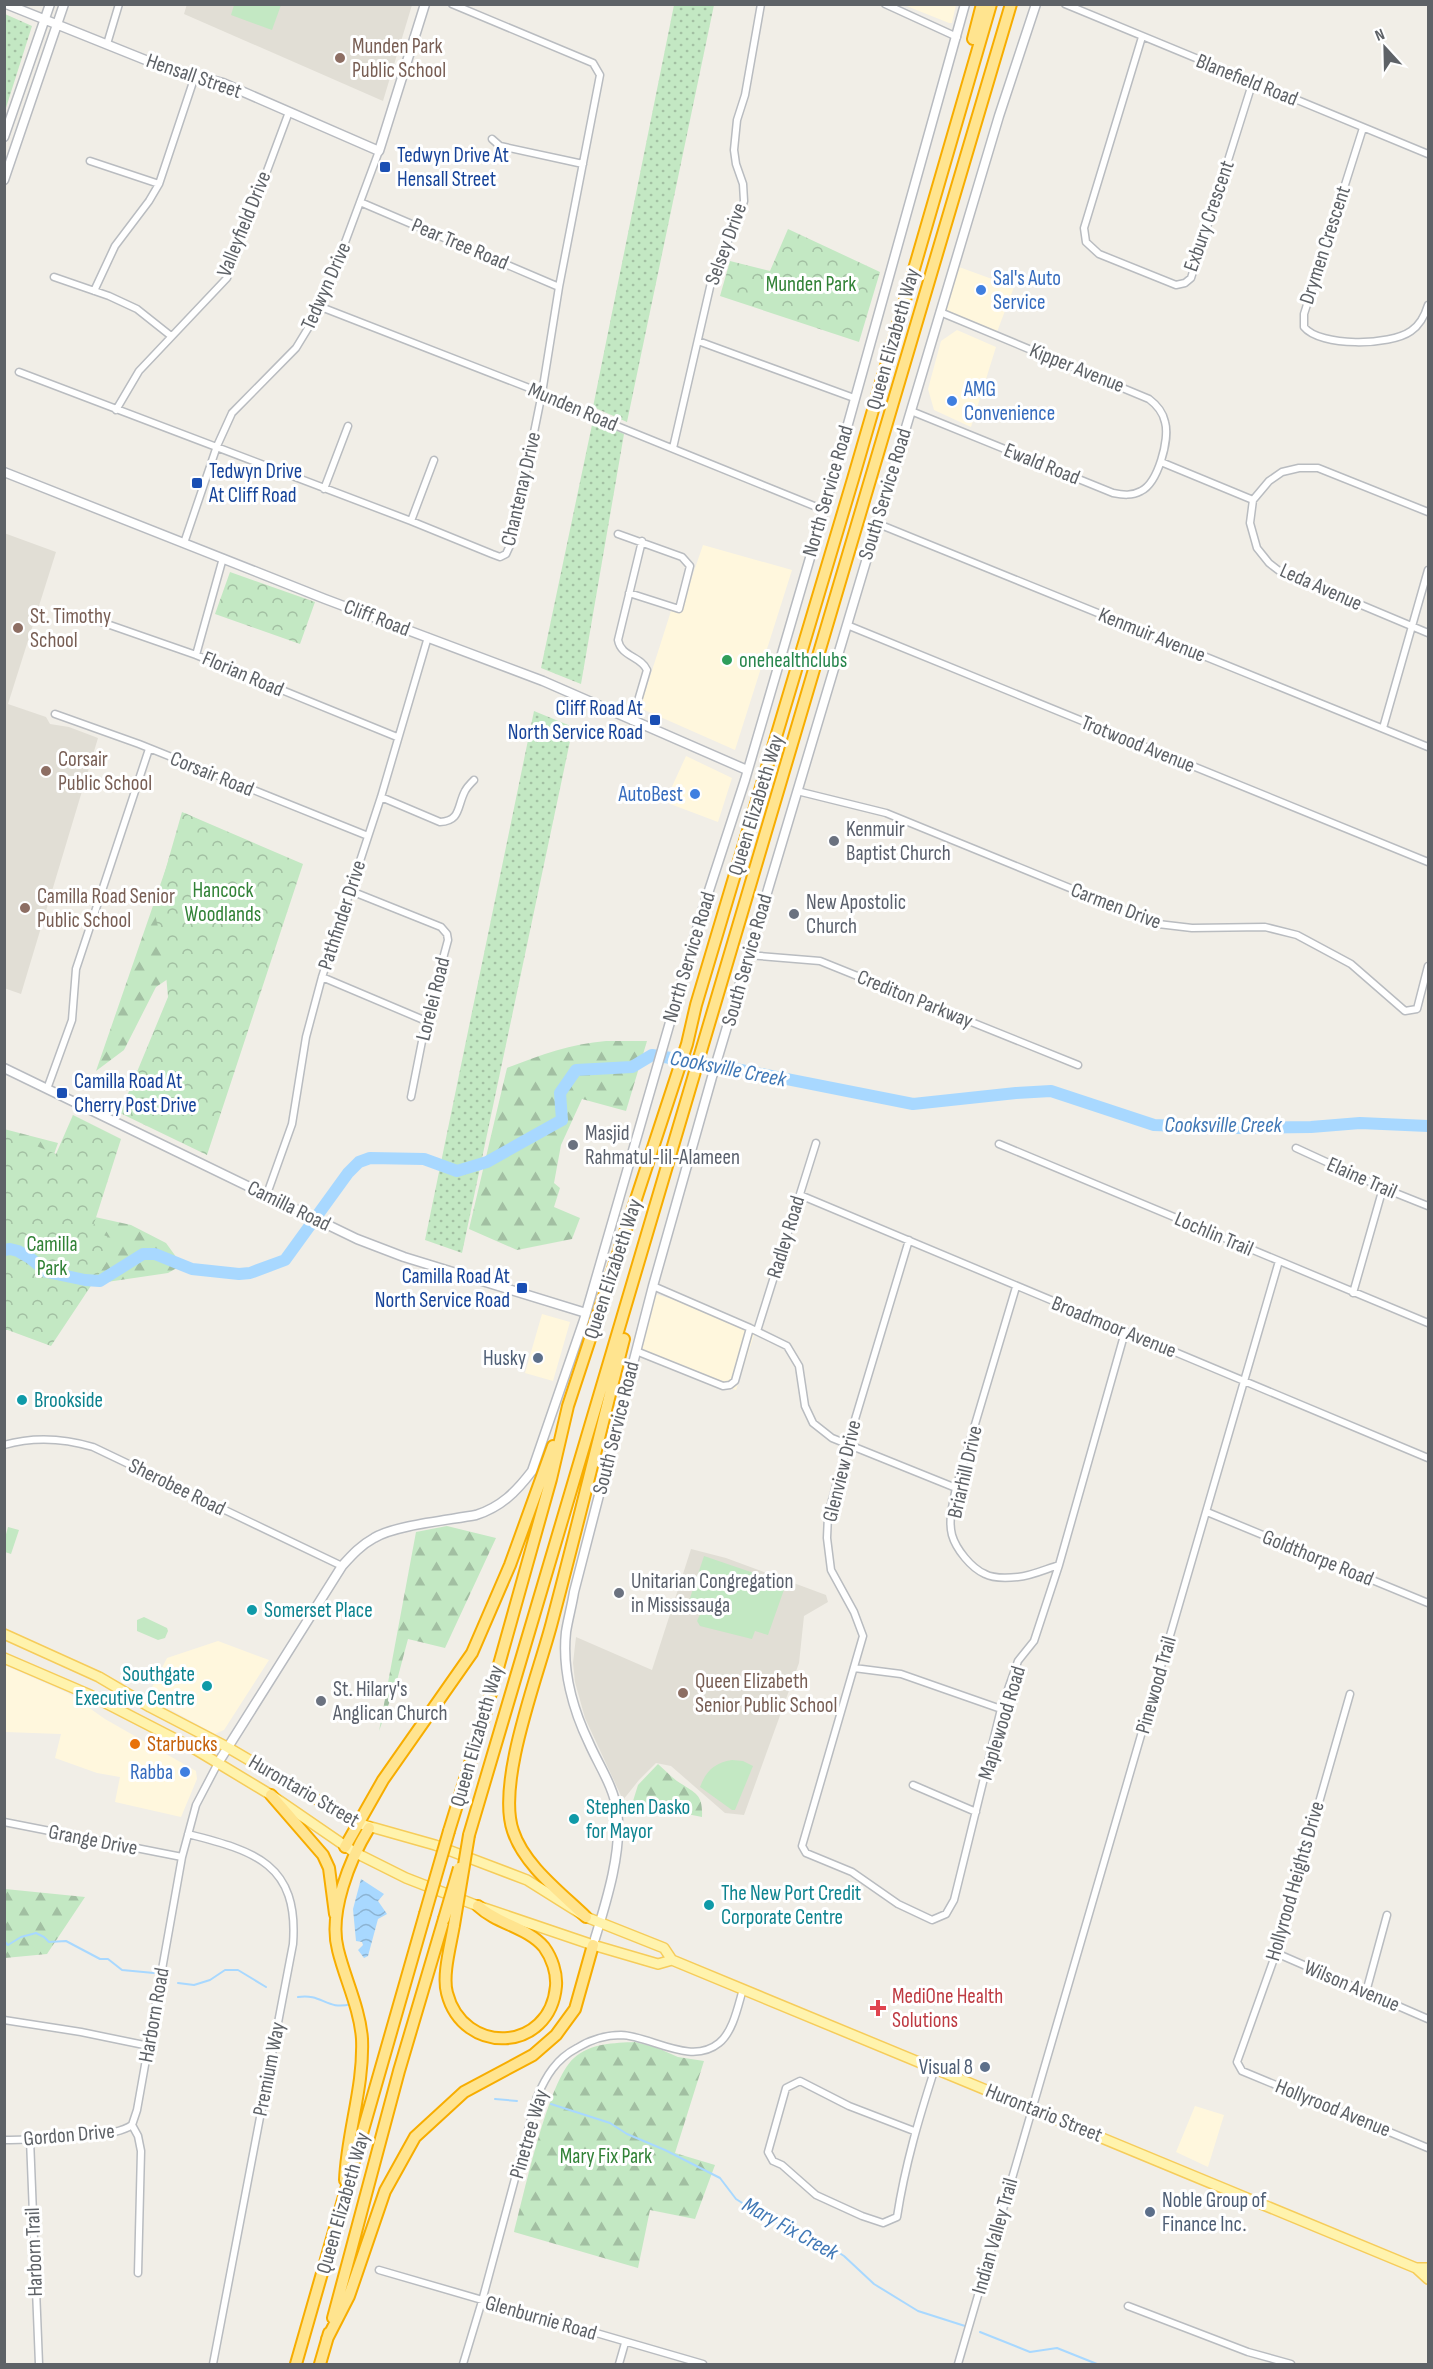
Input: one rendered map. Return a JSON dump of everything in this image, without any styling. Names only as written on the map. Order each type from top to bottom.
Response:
[{"type":"highway","points":[[960,109],[982,4]]},
{"type":"highway","name":"Queen Elizabeth Way","points":[[296,2364],[449,1831],[484,1718],[551,1479],[568,1406],[687,1044],[699,993],[853,479],[990,4]]},
{"type":"highway","name":"Queen Elizabeth Way","points":[[320,2364],[399,2071],[584,1443],[695,1077],[884,430],[1012,7]]},
{"type":"highway","points":[[586,1917],[547,1880],[523,1852],[512,1830],[508,1801],[516,1752],[551,1625],[618,1359],[628,1302]]},
{"type":"highway","points":[[337,1925],[344,1879],[357,1823],[389,1772],[472,1653],[510,1565],[568,1406]]},
{"type":"highway","points":[[271,1795],[323,1855],[329,1868],[337,1925],[337,1947],[362,2035],[362,2072],[346,2155],[345,2195]]},
{"type":"highway","points":[[350,1849],[369,1828]]},
{"type":"highway","points":[[469,1835],[448,1955],[446,1991],[452,2009],[467,2027],[481,2035],[498,2038],[519,2037],[536,2027],[550,2013],[555,2000],[557,1976],[544,1947],[533,1938],[489,1917],[478,1906]]},
{"type":"highway","points":[[327,2339],[349,2296],[386,2191],[415,2138],[444,2108],[464,2092],[533,2055],[556,2035],[574,2009],[593,1945]]},
{"type":"main road","name":"Hurontario Street","points":[[4,1634],[99,1677],[150,1707],[227,1747],[357,1823],[435,1845],[527,1880],[586,1917],[664,1948],[672,1960],[1416,2268],[1428,2279]]},
{"type":"main road","name":"Hurontario Street","points":[[4,1658],[123,1711],[218,1763],[271,1795],[350,1849],[406,1878],[478,1906],[593,1945],[658,1964],[672,1960]]},
{"type":"main road","name":"Hurontario Street","points":[[1416,2268],[1428,2268]]},
{"type":"street","name":"Hensall Street","points":[[6,4],[170,69],[223,83],[380,151]]},
{"type":"street","points":[[4,137],[50,4]]},
{"type":"street","points":[[4,180],[64,4]]},
{"type":"street","points":[[107,44],[119,4]]},
{"type":"street","name":"Tedwyn Drive","points":[[184,543],[217,446],[232,413],[296,348],[321,307],[380,151],[425,4]]},
{"type":"street","name":"Chantenay Drive","points":[[19,372],[411,520],[500,557],[506,554],[512,541],[543,393],[559,287],[600,75],[593,63],[452,4]]},
{"type":"street","name":"Selsey Drive","points":[[673,448],[713,274],[744,201],[743,184],[734,150],[737,120],[761,4]]},
{"type":"street","points":[[885,4],[957,37]]},
{"type":"street","name":"North Service Road","points":[[218,1763],[342,1566],[361,1546],[376,1536],[391,1531],[476,1515],[502,1503],[519,1488],[531,1471],[540,1451],[586,1313],[664,1040],[824,510],[965,4]]},
{"type":"street","name":"South Service Road","points":[[593,1945],[618,1844],[618,1816],[614,1798],[579,1721],[568,1675],[566,1633],[574,1592],[653,1286],[721,1046],[999,116],[1036,4]]},
{"type":"street","name":"Blanefield Road","points":[[1065,4],[1428,154]]},
{"type":"street","name":"Exbury Crescent","points":[[1142,37],[1084,228],[1086,242],[1099,254],[1176,285],[1185,283],[1191,278],[1253,81]]},
{"type":"street","points":[[94,291],[115,246],[159,184],[195,76]]},
{"type":"street","name":"Valleyfield Drive","points":[[116,410],[139,371],[227,278],[289,112]]},
{"type":"street","name":"Drymen Crescent","points":[[1363,128],[1304,314],[1304,327],[1314,336],[1348,342],[1390,340],[1403,336],[1415,328],[1423,318],[1428,304]]},
{"type":"street","points":[[492,139],[500,146],[583,164]]},
{"type":"street","points":[[90,161],[159,184]]},
{"type":"street","name":"Pear Tree Road","points":[[360,202],[559,287]]},
{"type":"street","points":[[54,278],[94,291],[137,309],[171,336]]},
{"type":"street","name":"Munden Road","points":[[321,307],[543,393],[824,510]]},
{"type":"street","name":"Kipper Avenue","points":[[940,312],[1149,399],[1162,412],[1167,429],[1161,462]]},
{"type":"street","points":[[698,341],[854,398]]},
{"type":"street","name":"Ewald Road","points":[[911,411],[1113,493],[1126,495],[1141,491],[1152,481],[1161,462]]},
{"type":"street","points":[[324,489],[348,426]]},
{"type":"street","points":[[411,520],[434,460]]},
{"type":"street","points":[[1161,462],[1252,500],[1276,476],[1291,470],[1309,467],[1329,472],[1428,512]]},
{"type":"street","name":"Cliff Road","points":[[4,472],[543,681],[747,770]]},
{"type":"street","name":"Leda Avenue","points":[[1252,500],[1250,523],[1252,536],[1257,548],[1269,563],[1288,575],[1428,633]]},
{"type":"street","name":"Kenmuir Avenue","points":[[876,523],[1428,747]]},
{"type":"street","points":[[618,534],[682,556],[690,564],[690,572],[679,609],[629,593]]},
{"type":"street","points":[[632,721],[648,673],[644,665],[622,651],[618,643],[642,541]]},
{"type":"street","points":[[196,655],[223,558]]},
{"type":"street","points":[[1383,728],[1428,570]]},
{"type":"street","name":"Florian Road","points":[[87,617],[196,655],[397,737]]},
{"type":"street","name":"Trotwood Avenue","points":[[847,625],[1428,862]]},
{"type":"street","name":"Pathfinder Drive","points":[[267,1194],[292,1124],[306,1037],[322,978],[381,797],[428,637]]},
{"type":"street","name":"Corsair Road","points":[[55,714],[149,748],[368,836]]},
{"type":"street","points":[[47,1089],[72,1020],[76,969],[149,748]]},
{"type":"street","points":[[381,797],[440,822],[446,822],[454,819],[458,814],[465,790],[474,780]]},
{"type":"street","name":"Carmen Drive","points":[[797,791],[885,813],[1158,924],[1192,928],[1265,927],[1297,935],[1351,964],[1405,1011],[1417,1009],[1428,966]]},
{"type":"street","name":"Lorelei Road","points":[[351,891],[441,927],[447,934],[448,940],[426,1021],[411,1097]]},
{"type":"street","name":"Crediton Parkway","points":[[748,955],[820,961],[1078,1065]]},
{"type":"street","points":[[322,978],[426,1021]]},
{"type":"street","name":"Camilla Road","points":[[4,1068],[357,1239],[404,1257],[586,1313]]},
{"type":"street","name":"Radley Road","points":[[757,1331],[816,1143]]},
{"type":"street","name":"Lochlin Trail","points":[[999,1144],[1428,1323]]},
{"type":"street","name":"Elaine Trail","points":[[1296,1148],[1428,1206]]},
{"type":"street","points":[[1353,1293],[1383,1188]]},
{"type":"street","name":"Broadmoor Avenue","points":[[800,1195],[1428,1458]]},
{"type":"street","name":"Glenview Drive","points":[[804,1836],[863,1635],[854,1612],[831,1570],[827,1538],[828,1515],[909,1240]]},
{"type":"street","name":"Pinewood Trail","points":[[1033,2108],[1279,1261]]},
{"type":"street","points":[[653,1286],[787,1346],[799,1366],[805,1406],[813,1423],[832,1438],[847,1446],[956,1488]]},
{"type":"street","name":"Briarhill Drive","points":[[1016,1287],[956,1488],[951,1515],[951,1534],[968,1561],[985,1574],[1002,1578],[1021,1577],[1059,1565]]},
{"type":"street","points":[[636,1351],[723,1386],[730,1385],[735,1381],[750,1328]]},
{"type":"street","name":"Maplewood Road","points":[[804,1836],[802,1846],[806,1853],[852,1872],[898,1904],[932,1920],[946,1914],[954,1900],[1001,1709],[1018,1661],[1034,1641],[1059,1565],[1125,1332]]},
{"type":"street","name":"Sherobee Road","points":[[4,1445],[39,1438],[66,1440],[93,1448],[342,1566]]},
{"type":"street","name":"Goldthorpe Road","points":[[1207,1512],[1428,1603]]},
{"type":"street","points":[[854,1668],[902,1674],[1001,1709]]},
{"type":"street","name":"Hollyrood Heights Drive","points":[[1238,2067],[1237,2062],[1276,1953],[1350,1694]]},
{"type":"street","name":"Harborn Road","points":[[138,2273],[141,2168],[138,2136],[132,2125],[149,2046],[182,1857],[196,1805],[218,1763]]},
{"type":"street","points":[[913,1785],[976,1812]]},
{"type":"street","name":"Grange Drive","points":[[4,1822],[182,1857]]},
{"type":"street","name":"Premium Way","points":[[188,1833],[253,1855],[264,1862],[281,1880],[292,1903],[295,1916],[291,1955],[213,2364]]},
{"type":"street","points":[[1366,1992],[1387,1915]]},
{"type":"street","name":"Wilson Avenue","points":[[1276,1953],[1428,2019]]},
{"type":"street","name":"Pinetree Way","points":[[463,2364],[537,2097],[544,2080],[555,2064],[567,2053],[585,2043],[594,2039],[620,2035],[690,2052],[706,2051],[719,2043],[727,2034],[743,1989]]},
{"type":"street","points":[[4,2020],[149,2046]]},
{"type":"street","name":"Hollyrood Avenue","points":[[1238,2067],[1242,2071],[1428,2148]]},
{"type":"street","points":[[914,2131],[849,2106],[800,2081],[786,2088],[769,2147],[770,2156],[816,2195],[883,2223],[897,2217],[914,2131],[935,2068]]},
{"type":"street","name":"Indian Valley Trail","points":[[958,2364],[1033,2108]]},
{"type":"street","name":"Gordon Drive","points":[[4,2140],[102,2135],[118,2132],[132,2125]]},
{"type":"street","name":"Harborn Trail","points":[[30,2139],[39,2364]]},
{"type":"street","name":"Glenburnie Road","points":[[379,2270],[703,2364]]},
{"type":"street","points":[[1128,2306],[1248,2352],[1291,2364]]},
{"type":"street","points":[[619,2364],[625,2343]]},
{"type":"shaded area","name":"Munden Park Public School","points":[[187,4],[412,5],[383,101],[184,14]]},
{"type":"shaded area","points":[[956,4],[952,23],[904,5]]},
{"type":"shaded area","points":[[959,267],[1014,287],[997,332],[942,311]]},
{"type":"shaded area","points":[[957,330],[996,347],[971,427],[934,410],[928,389],[941,341]]},
{"type":"shaded area","points":[[4,533],[56,552],[8,704],[46,717],[50,724],[69,727],[98,738],[21,994],[4,988]]},
{"type":"shaded area","points":[[703,545],[792,570],[735,750],[640,708],[671,611],[680,612]]},
{"type":"shaded area","points":[[686,756],[732,778],[718,822],[665,802]]},
{"type":"shaded area","points":[[655,1294],[755,1332],[736,1390],[636,1356]]},
{"type":"shaded area","points":[[542,1314],[570,1322],[553,1381],[525,1373]]},
{"type":"shaded area","name":"Queen Elizabeth Senior Public School","points":[[691,1549],[726,1558],[826,1595],[828,1602],[804,1616],[799,1663],[744,1815],[725,1813],[671,1766],[656,1763],[623,1800],[585,1718],[575,1682],[573,1663],[576,1637],[652,1670]]},
{"type":"shaded area","points":[[218,1641],[269,1660],[224,1730],[215,1734],[147,1697],[167,1658]]},
{"type":"shaded area","points":[[4,1665],[68,1693],[105,1719],[196,1771],[197,1779],[181,1817],[115,1802],[120,1777],[97,1773],[55,1758],[61,1734],[5,1732]]},
{"type":"shaded area","points":[[1195,2106],[1224,2115],[1208,2167],[1176,2152]]},
{"type":"green space","points":[[234,4],[281,5],[272,30],[231,15]]},
{"type":"green space","points":[[674,5],[714,5],[627,422],[593,407]]},
{"type":"green space","points":[[5,14],[32,26],[5,111]]},
{"type":"green space","name":"Munden Park","points":[[788,229],[880,272],[859,342],[720,296],[730,261],[770,271]]},
{"type":"green space","points":[[593,420],[624,434],[581,684],[541,668]]},
{"type":"green space","points":[[230,572],[315,602],[300,644],[215,614]]},
{"type":"green space","points":[[534,711],[573,727],[462,1253],[425,1240]]},
{"type":"green space","name":"Hancock Woodlands","points":[[182,812],[303,864],[207,1155],[120,1113],[168,997],[164,952],[154,910]]},
{"type":"green space","points":[[185,813],[271,855],[208,952],[156,987],[124,1050],[96,1071]]},
{"type":"green space","points":[[606,1041],[647,1041],[626,1111],[582,1099],[561,1145],[554,1183],[560,1188],[554,1207],[580,1218],[572,1239],[517,1250],[469,1229],[507,1068],[556,1051]]},
{"type":"green space","name":"Camilla Park","points":[[73,1115],[121,1139],[92,1230],[120,1242],[51,1346],[5,1329],[5,1133],[56,1154]]},
{"type":"green space","points":[[4,1129],[58,1143],[43,1185],[5,1189]]},
{"type":"green space","points":[[95,1217],[131,1225],[166,1243],[182,1265],[168,1273],[73,1287],[22,1329],[5,1330],[4,1253]]},
{"type":"green space","points":[[447,1526],[496,1538],[445,1648],[408,1639],[396,1684],[379,1731],[416,1532]]},
{"type":"green space","points":[[8,1527],[19,1530],[11,1554],[5,1552]]},
{"type":"green space","points":[[704,1556],[786,1584],[768,1635],[755,1631],[752,1639],[700,1626],[697,1621],[701,1612],[687,1607]]},
{"type":"green space","points":[[144,1617],[167,1628],[165,1638],[158,1640],[137,1631],[137,1620]]},
{"type":"green space","points":[[732,1760],[743,1761],[753,1766],[735,1810],[700,1787],[705,1776],[712,1769],[720,1763]]},
{"type":"green space","points":[[658,1764],[698,1796],[702,1817],[682,1813],[669,1804],[654,1812],[633,1801],[638,1785]]},
{"type":"green space","points":[[4,1889],[85,1897],[47,1954],[5,1958]]},
{"type":"green space","name":"Mary Fix Park","points":[[635,2042],[655,2047],[678,2057],[704,2061],[675,2153],[715,2165],[695,2219],[650,2210],[638,2268],[514,2232],[546,2113],[564,2070],[574,2058],[588,2049]]},
{"type":"water","points":[[361,1879],[384,1894],[378,1901],[387,1914],[378,1919],[368,1956],[364,1958],[358,1950],[363,1945],[362,1942],[356,1941],[353,1909]]},
{"type":"waterway","name":"Cooksville Creek","points":[[4,1250],[18,1251],[47,1272],[85,1280],[100,1281],[143,1254],[155,1254],[192,1269],[250,1273],[285,1260],[348,1173],[359,1162],[370,1158],[424,1159],[457,1171],[487,1162],[562,1120],[560,1093],[576,1070],[632,1067],[652,1055],[726,1067],[913,1104],[1051,1091],[1154,1125],[1235,1128],[1311,1127],[1360,1123],[1428,1126]]},
{"type":"waterway","name":"Mary Fix Creek","points":[[4,1941],[8,1945],[21,1937],[36,1933],[49,1942],[66,1941],[100,1959],[108,1959],[122,1970],[154,1973]]},
{"type":"waterway","name":"Mary Fix Creek","points":[[178,1983],[194,1985],[210,1980],[225,1970],[238,1970],[266,1987]]},
{"type":"waterway","name":"Mary Fix Creek","points":[[298,1997],[313,1997],[330,2004],[343,2006],[351,2004]]},
{"type":"waterway","name":"Mary Fix Creek","points":[[495,2099],[517,2101]]},
{"type":"waterway","name":"Mary Fix Creek","points":[[551,2104],[610,2123],[627,2134],[720,2178],[736,2199],[764,2217],[830,2247],[844,2256],[874,2284],[918,2311],[965,2326]]},
{"type":"waterway","name":"Mary Fix Creek","points":[[980,2332],[1030,2352],[1057,2348],[1097,2364]]},
{"type":"place","name":"Munden Park Public School","points":[[340,58]]},
{"type":"place","name":"Tedwyn Drive At Hensall Street","points":[[385,167]]},
{"type":"place","name":"Sal's Auto Service","points":[[981,290]]},
{"type":"place","name":"AMG Convenience","points":[[952,401]]},
{"type":"place","name":"Tedwyn Drive At Cliff Road","points":[[197,483]]},
{"type":"place","name":"St. Timothy School","points":[[18,628]]},
{"type":"place","name":"onehealthclubs","points":[[727,660]]},
{"type":"place","name":"Cliff Road At North Service Road","points":[[655,720]]},
{"type":"place","name":"Corsair Public School","points":[[46,771]]},
{"type":"place","name":"AutoBest","points":[[695,794]]},
{"type":"place","name":"Kenmuir Baptist Church","points":[[834,841]]},
{"type":"place","name":"Camilla Road Senior Public School","points":[[25,908]]},
{"type":"place","name":"New Apostolic Church","points":[[794,914]]},
{"type":"place","name":"Camilla Road At Cherry Post Drive","points":[[62,1093]]},
{"type":"place","name":"Masjid Rahmatul-lil-Alameen","points":[[573,1145]]},
{"type":"place","name":"Camilla Road At North Service Road","points":[[522,1288]]},
{"type":"place","name":"Husky","points":[[538,1358]]},
{"type":"place","name":"Brookside","points":[[22,1400]]},
{"type":"place","name":"Unitarian Congregation in Mississauga","points":[[619,1593]]},
{"type":"place","name":"Somerset Place","points":[[252,1610]]},
{"type":"place","name":"Southgate Executive Centre","points":[[207,1686]]},
{"type":"place","name":"Queen Elizabeth Senior Public School","points":[[683,1693]]},
{"type":"place","name":"St. Hilary's Anglican Church","points":[[321,1701]]},
{"type":"place","name":"Starbucks","points":[[135,1744]]},
{"type":"place","name":"Rabba","points":[[185,1772]]},
{"type":"place","name":"Stephen Dasko for Mayor","points":[[574,1819]]},
{"type":"place","name":"The New Port Credit Corporate Centre","points":[[709,1905]]},
{"type":"place","name":"MediOne Health Solutions","points":[[878,2008]]},
{"type":"place","name":"Visual 8","points":[[985,2067]]},
{"type":"place","name":"Noble Group of Finance Inc.","points":[[1150,2212]]}]
